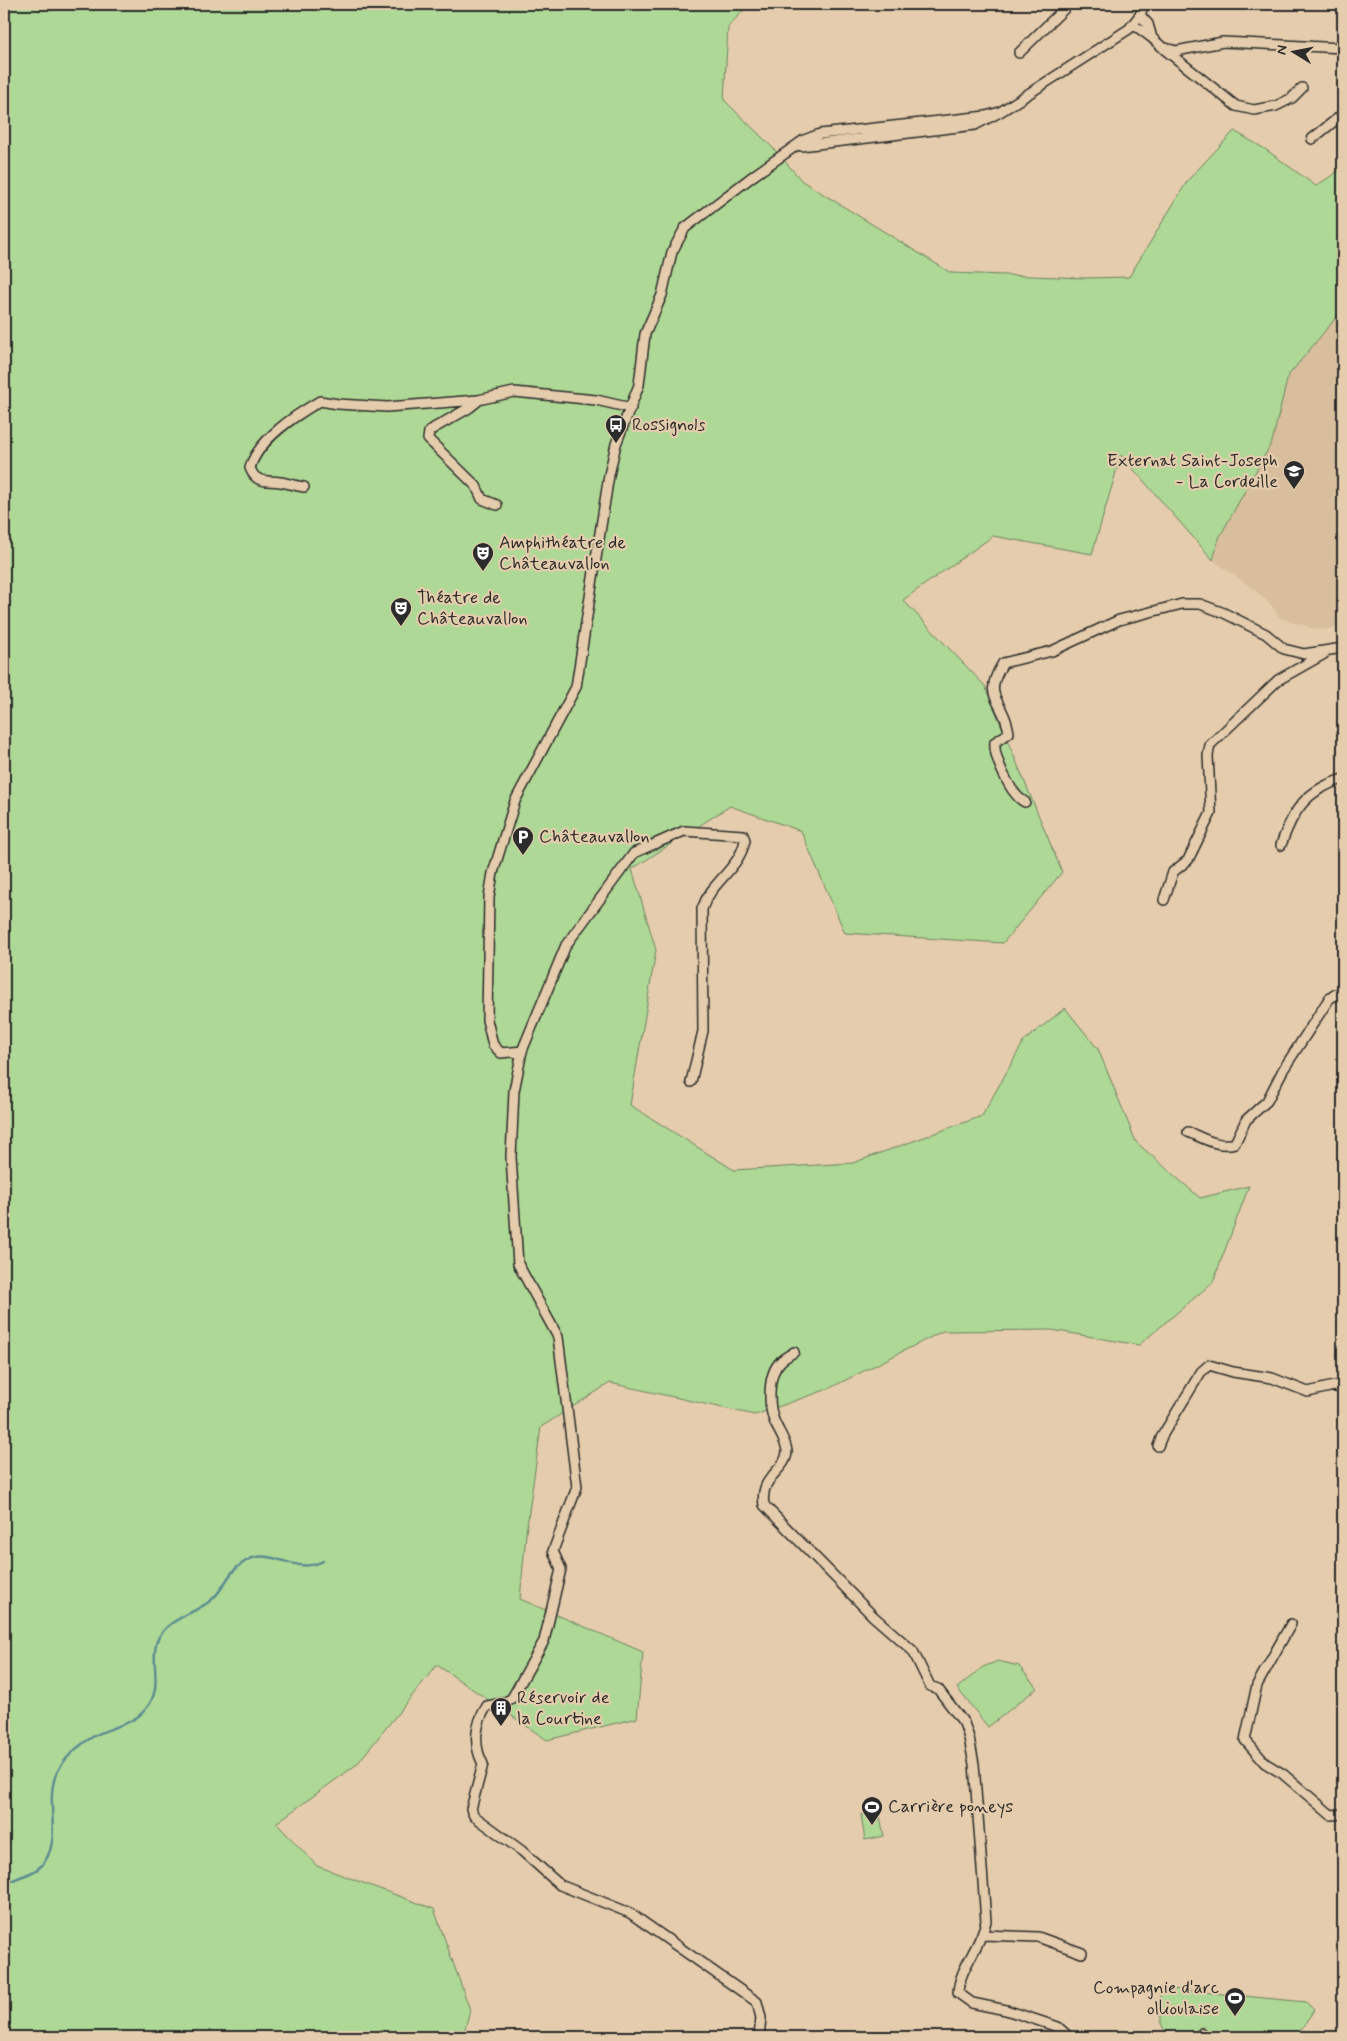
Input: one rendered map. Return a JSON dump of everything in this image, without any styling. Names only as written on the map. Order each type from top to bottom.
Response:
[{"type":"street","points":[[1019,53],[1069,4]]},
{"type":"street","points":[[522,1051],[501,1053],[493,1046],[487,1020],[488,897],[493,873],[516,801],[576,687],[609,475],[616,444],[639,385],[645,334],[662,295],[676,240],[685,228],[722,199],[794,148],[816,143],[975,125],[1000,112],[1133,24],[1140,15],[1144,4]]},
{"type":"street","points":[[1140,15],[1148,24],[1152,38]]},
{"type":"street","points":[[1133,24],[1236,106],[1254,110],[1276,106],[1292,98],[1302,88]]},
{"type":"street","points":[[1162,47],[1176,51],[1223,42],[1343,48]]},
{"type":"street","points":[[1312,139],[1343,114]]},
{"type":"street","points":[[304,487],[278,482],[262,482],[253,476],[250,468],[265,444],[287,421],[320,401],[387,407],[479,400],[514,392],[596,400],[631,408]]},
{"type":"street","points":[[479,400],[469,408],[434,428],[429,432],[428,440],[476,486],[482,499],[497,505]]},
{"type":"street","points":[[1025,802],[1016,797],[994,751],[995,742],[1009,733],[1008,724],[992,691],[994,677],[1003,663],[1052,651],[1120,620],[1182,604],[1200,604],[1224,613],[1266,634],[1284,649],[1304,654],[1343,648]]},
{"type":"street","points":[[1164,900],[1173,872],[1188,860],[1211,813],[1208,756],[1210,745],[1278,680],[1330,650]]},
{"type":"street","points":[[1281,845],[1287,827],[1304,801],[1320,787],[1343,779]]},
{"type":"street","points":[[690,1082],[702,1031],[702,909],[712,889],[739,860],[746,840],[743,835],[684,831],[634,853],[566,945],[522,1051],[514,1091],[511,1157],[518,1264],[558,1337],[577,1487],[553,1551],[561,1569],[544,1641],[512,1698],[504,1703],[487,1706],[480,1717],[476,1750],[483,1764],[470,1809],[474,1816],[522,1851],[560,1885],[630,1913],[757,2002],[761,2018],[759,2037]]},
{"type":"street","points":[[1188,1132],[1212,1142],[1228,1145],[1235,1143],[1246,1120],[1267,1101],[1283,1070],[1329,999],[1336,994],[1343,996]]},
{"type":"street","points":[[794,1352],[780,1361],[773,1378],[770,1396],[771,1413],[786,1451],[786,1458],[765,1486],[762,1493],[764,1505],[873,1616],[913,1651],[930,1686],[938,1689],[964,1724],[969,1738],[974,1764],[986,1921],[983,1935],[958,1983],[958,1993],[972,2004],[1006,2010],[1058,2027],[1068,2037]]},
{"type":"street","points":[[1158,1446],[1162,1436],[1201,1372],[1209,1365],[1233,1372],[1272,1378],[1308,1392],[1334,1386],[1343,1388]]},
{"type":"street","points":[[1291,1624],[1257,1685],[1245,1740],[1265,1763],[1283,1774],[1331,1815],[1343,1814]]},
{"type":"street","points":[[983,1935],[1038,1937],[1082,1953]]},
{"type":"shaded area","name":"Externat Saint-Joseph - La Cordeille","points":[[1343,309],[1343,627],[1318,630],[1280,618],[1272,606],[1256,591],[1213,560],[1219,538],[1272,442],[1288,376]]},
{"type":"green space","points":[[4,4],[749,4],[728,27],[724,100],[775,150],[802,181],[951,273],[1084,278],[1129,277],[1188,180],[1234,131],[1265,149],[1316,186],[1343,168],[1343,309],[1288,376],[1272,442],[1219,538],[1213,560],[1121,455],[1092,554],[993,536],[903,600],[985,686],[1062,872],[1003,943],[845,933],[801,831],[730,806],[632,869],[656,950],[630,1105],[734,1170],[853,1163],[982,1116],[1024,1041],[1065,1008],[1098,1049],[1136,1142],[1200,1198],[1249,1186],[1213,1282],[1139,1345],[1052,1330],[943,1331],[828,1389],[755,1415],[610,1383],[541,1427],[526,1533],[520,1599],[643,1652],[637,1718],[547,1740],[437,1665],[356,1765],[276,1823],[317,1866],[434,1909],[470,2010],[463,2037],[4,2037]]},
{"type":"green space","points":[[998,1661],[1019,1666],[1037,1688],[988,1727],[957,1688],[983,1667]]},
{"type":"green space","name":"Carrière poneys","points":[[879,1812],[884,1836],[865,1840],[861,1815]]},
{"type":"green space","name":"Compagnie d'arc ollioulaise","points":[[1160,1988],[1306,2002],[1314,2010],[1296,2037],[1188,2037],[1164,2030],[1161,2023]]},
{"type":"waterway","points":[[4,1886],[36,1870],[45,1861],[52,1839],[52,1791],[54,1780],[66,1759],[79,1746],[94,1736],[140,1715],[151,1702],[155,1684],[155,1649],[157,1641],[167,1627],[215,1597],[230,1575],[248,1560],[266,1557],[303,1565],[313,1565],[323,1561]]},
{"type":"place","name":"Rossignols","points":[[616,444]]},
{"type":"place","name":"Externat Saint-Joseph - La Cordeille","points":[[1294,490]]},
{"type":"place","name":"Amphithéatre de Châteauvallon","points":[[483,572]]},
{"type":"place","name":"Théatre de Châteauvallon","points":[[401,627]]},
{"type":"place","name":"Châteauvallon","points":[[523,856]]},
{"type":"place","name":"Réservoir de la Courtine","points":[[501,1727]]},
{"type":"place","name":"Carrière poneys","points":[[872,1826]]},
{"type":"place","name":"Compagnie d'arc ollioulaise","points":[[1235,2017]]}]
